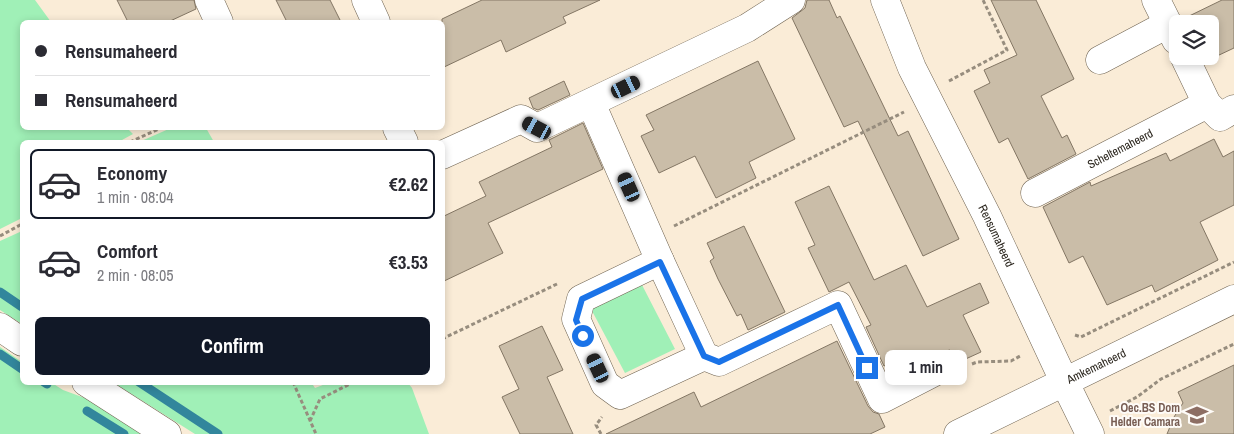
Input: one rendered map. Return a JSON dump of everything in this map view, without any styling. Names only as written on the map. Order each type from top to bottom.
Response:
[{"type":"street","points":[[209,0],[218,20]]},
{"type":"street","points":[[366,0],[375,20]]},
{"type":"street","points":[[445,154],[520,119],[537,128],[591,104],[747,28],[791,0]]},
{"type":"street","name":"Rensumaheerd","points":[[886,0],[912,68],[987,216],[1088,429]]},
{"type":"street","points":[[1156,0],[1169,26]]},
{"type":"street","points":[[1100,60],[1169,35]]},
{"type":"street","points":[[1188,65],[1207,104],[1220,117],[1234,109]]},
{"type":"street","points":[[591,104],[704,356],[719,362],[838,305],[882,399],[944,368]]},
{"type":"street","name":"Scheltemaheerd","points":[[1035,194],[1207,104]]},
{"type":"street","points":[[656,250],[582,299],[576,320],[605,384],[620,395],[704,356]]},
{"type":"street","name":"Amkemaheerd","points":[[958,434],[1234,299]]},
{"type":"street","points":[[0,327],[20,341]]},
{"type":"street","points":[[91,385],[167,434]]},
{"type":"path","points":[[656,250],[1008,50],[983,0]]},
{"type":"path","points":[[134,140],[157,130]]},
{"type":"path","points":[[0,236],[20,225]]},
{"type":"path","points":[[944,368],[951,374],[977,362],[1011,361],[1066,333],[1081,337],[1234,262]]},
{"type":"path","points":[[445,338],[564,280]]},
{"type":"path","points":[[1088,429],[1161,379],[1234,344]]},
{"type":"path","points":[[294,385],[316,434]]},
{"type":"path","points":[[310,421],[320,399],[348,385]]},
{"type":"green space","points":[[0,0],[35,0],[50,20],[20,20],[20,130],[129,130],[133,134],[122,140],[20,140],[20,219],[0,229]]},
{"type":"green space","points":[[166,130],[207,130],[213,140],[144,140]]},
{"type":"green space","points":[[20,232],[20,323],[0,310],[0,241]]},
{"type":"green space","points":[[641,283],[675,349],[625,373],[591,309]]},
{"type":"green space","points":[[0,347],[20,361],[20,385],[55,385],[63,390],[93,401],[142,434],[0,434]]},
{"type":"green space","points":[[117,385],[313,385],[315,388],[323,385],[410,385],[429,434],[195,434]]},
{"type":"building","points":[[117,0],[194,0],[196,9],[172,20],[127,20]]},
{"type":"building","points":[[276,0],[330,0],[340,20],[286,20]]},
{"type":"building","points":[[482,0],[600,0],[563,17],[566,23],[506,52],[501,40],[445,67],[445,20],[442,19]]},
{"type":"building","points":[[807,0],[829,0],[837,18],[840,16],[898,136],[908,131],[959,239],[923,256],[858,121],[844,127],[792,18],[805,8]]},
{"type":"building","points":[[991,0],[1036,0],[1074,79],[1041,96],[1062,138],[1067,135],[1076,154],[1028,179],[1008,138],[999,143],[974,91],[990,83],[984,70],[1017,55]]},
{"type":"building","points":[[1222,0],[1234,0],[1234,48],[1219,55],[1219,15],[1191,15]]},
{"type":"building","points":[[758,61],[795,139],[749,162],[756,178],[716,198],[695,156],[659,173],[641,136],[654,130],[646,115]]},
{"type":"building","points":[[564,81],[570,95],[538,110],[533,108],[529,98]]},
{"type":"building","points":[[583,123],[603,169],[488,223],[503,253],[445,281],[445,216],[486,196],[479,182],[552,147],[549,140]]},
{"type":"building","points":[[1214,139],[1223,157],[1234,151],[1234,205],[1200,222],[1218,260],[1155,292],[1152,285],[1107,305],[1083,256],[1069,263],[1043,207],[1090,182],[1091,186],[1166,153],[1170,161]]},
{"type":"building","points":[[829,186],[874,280],[906,265],[927,307],[980,283],[989,303],[963,315],[981,352],[959,362],[950,350],[937,353],[910,367],[905,356],[884,366],[866,327],[871,325],[849,282],[829,292],[808,248],[815,245],[795,202]]},
{"type":"building","points":[[744,226],[785,312],[748,330],[741,314],[737,316],[718,279],[710,261],[714,258],[707,243]]},
{"type":"building","points":[[542,326],[563,370],[547,377],[573,434],[520,434],[502,397],[519,389],[499,346]]},
{"type":"building","points":[[837,341],[868,406],[873,412],[879,414],[885,427],[870,434],[606,434],[694,392],[701,407]]},
{"type":"building","name":"Oec.BS Dom Helder Camara","points":[[1234,365],[1234,434],[1167,434],[1174,417],[1183,403],[1178,392]]},
{"type":"waterway","points":[[0,292],[20,306]]},
{"type":"waterway","points":[[0,354],[20,368]]},
{"type":"waterway","points":[[144,385],[218,434]]},
{"type":"waterway","points":[[87,411],[124,434]]},
{"type":"place","name":"Oec.BS Dom Helder Camara","points":[[1197,415]]},
{"type":"route","points":[[583,336],[576,320],[582,299],[660,262],[704,356],[719,362],[838,305],[867,368]]}]
